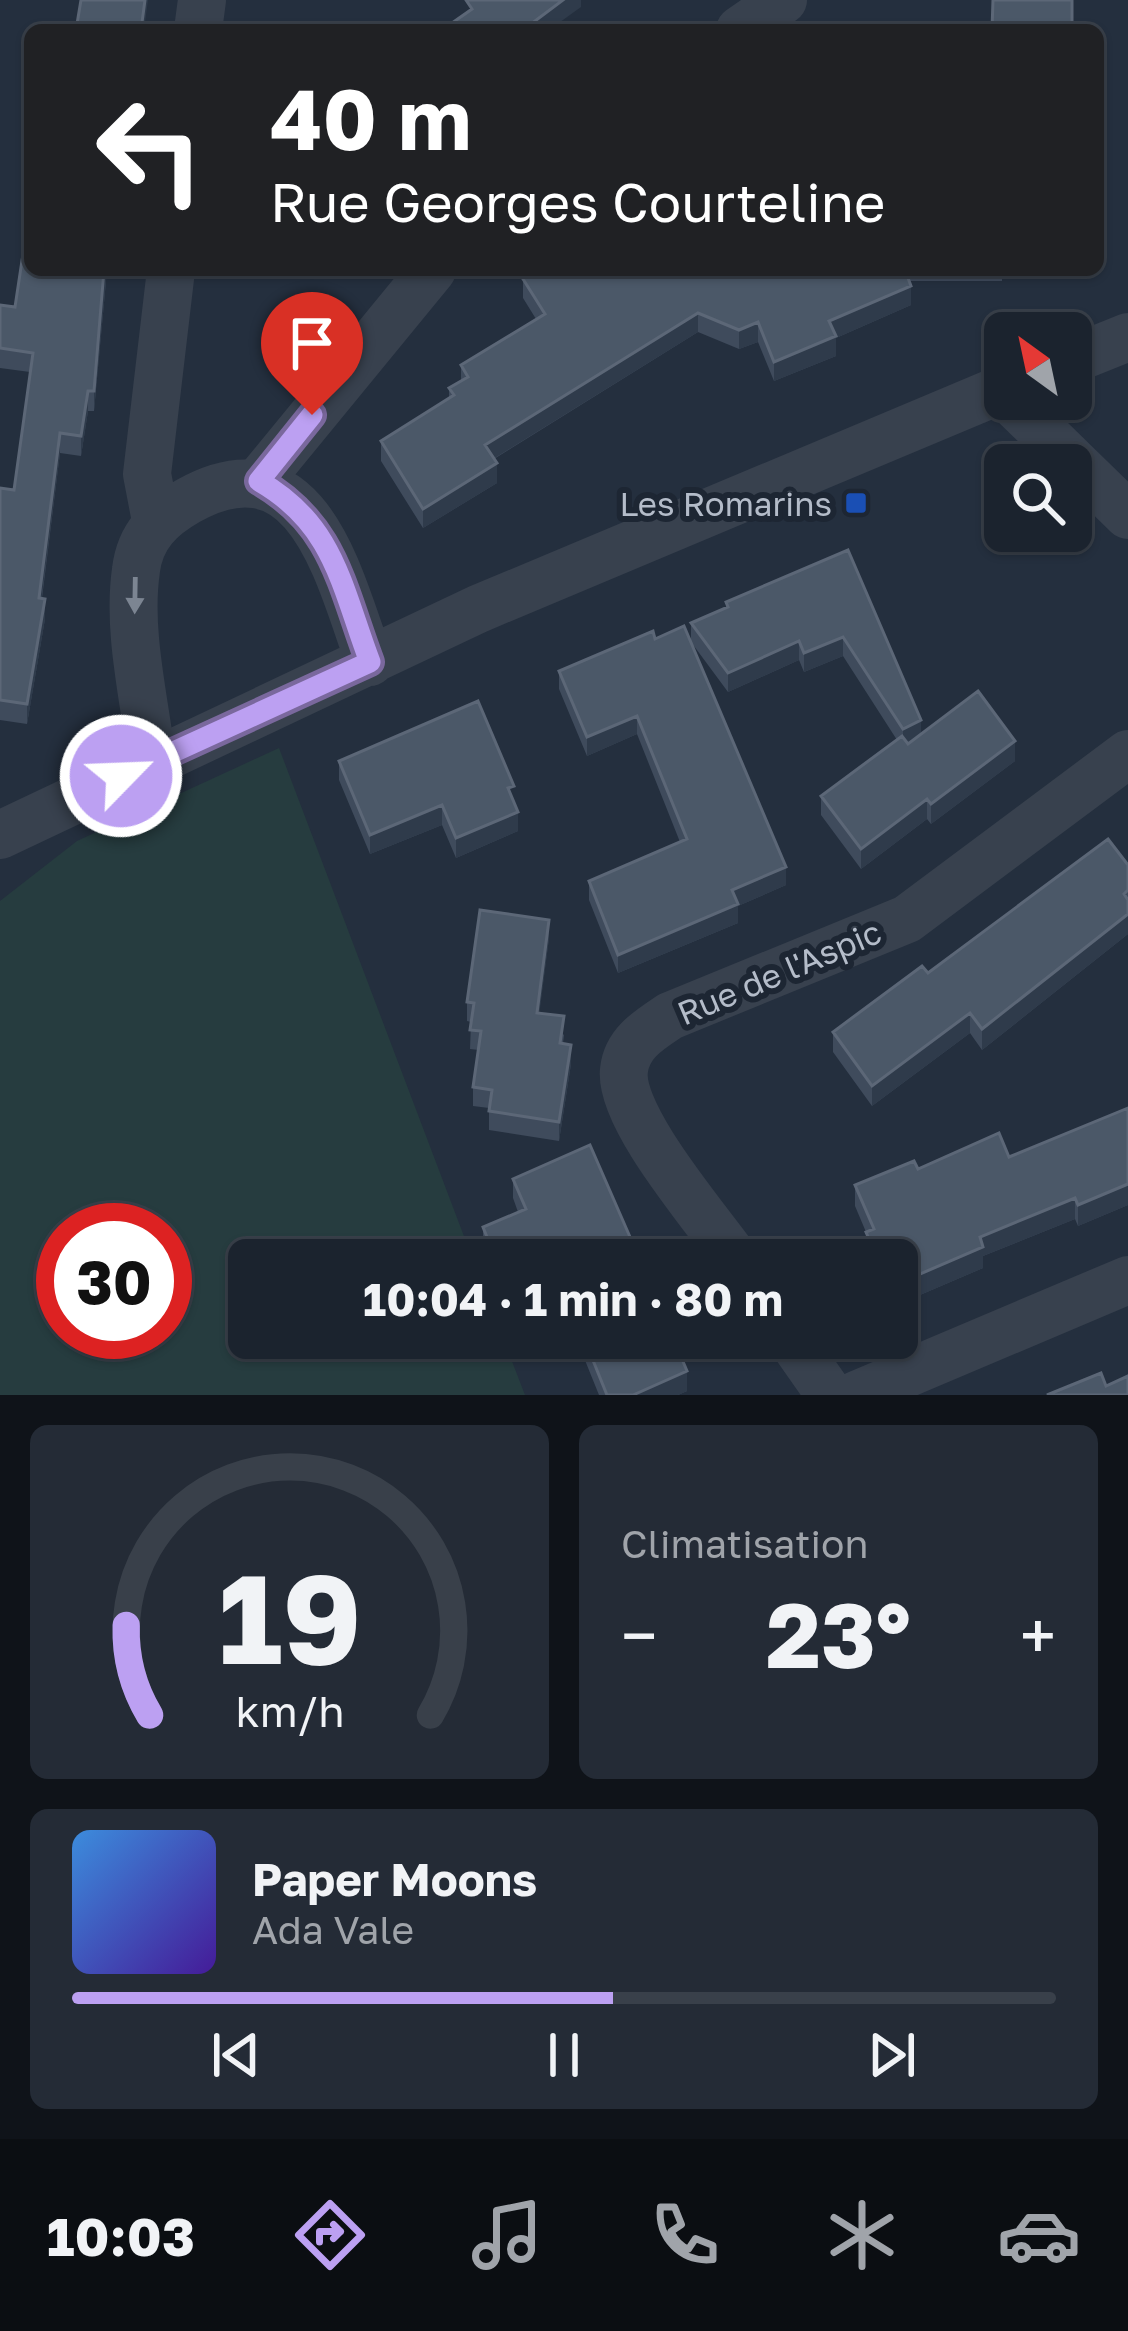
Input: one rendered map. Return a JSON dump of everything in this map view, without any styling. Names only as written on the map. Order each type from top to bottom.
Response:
[{"type":"street","points":[[748,24],[782,0]]},
{"type":"street","points":[[152,762],[134,613],[136,566],[156,520],[147,474],[170,276]]},
{"type":"street","points":[[259,481],[427,276]]},
{"type":"street","points":[[1092,352],[1128,337]]},
{"type":"street","points":[[0,835],[478,609],[984,402]]},
{"type":"street","points":[[1032,420],[1128,515]]},
{"type":"street","points":[[156,520],[227,484],[259,481],[297,503],[323,538],[370,662]]},
{"type":"street","name":"Rue de l'Aspic","points":[[721,1239],[633,1113],[623,1072],[636,1040],[670,1016],[907,919],[1128,754]]},
{"type":"street","points":[[0,861],[60,804]]},
{"type":"street","points":[[856,1395],[1128,1280]]},
{"type":"street","points":[[805,1359],[830,1395]]},
{"type":"green space","points":[[279,748],[465,1239],[228,1239],[228,1359],[511,1359],[525,1395],[0,1395],[0,901],[77,841]]},
{"type":"building","points":[[81,0],[145,0],[142,24],[77,24]]},
{"type":"building","points":[[466,0],[563,0],[531,24],[451,24],[472,9]]},
{"type":"building","points":[[993,0],[1072,0],[1072,24],[992,24]]},
{"type":"building","points":[[24,247],[24,276],[104,276],[94,391],[88,391],[81,436],[60,433],[39,598],[45,599],[27,704],[0,700],[0,488],[14,490],[33,353],[0,348],[0,305],[15,307]]},
{"type":"building","points":[[907,276],[911,286],[829,321],[836,336],[774,362],[758,322],[739,330],[698,313],[485,445],[497,463],[423,509],[381,441],[454,395],[449,388],[468,377],[461,365],[545,314],[523,279]]},
{"type":"building","points":[[848,550],[921,720],[903,729],[843,637],[804,653],[799,641],[728,673],[691,623],[728,607],[726,602]]},
{"type":"building","points":[[684,626],[786,867],[732,890],[738,904],[618,955],[589,881],[687,839],[637,716],[587,737],[559,671],[653,631],[655,639]]},
{"type":"building","points":[[978,691],[1015,741],[861,849],[821,796],[902,736],[908,744]]},
{"type":"building","points":[[478,701],[514,786],[508,788],[518,812],[456,838],[442,805],[370,835],[339,761]]},
{"type":"building","points":[[1108,839],[1128,865],[1124,894],[1128,914],[982,1029],[970,1013],[872,1086],[833,1032],[922,966],[928,973]]},
{"type":"building","points":[[480,910],[549,920],[537,1013],[564,1016],[560,1043],[571,1045],[559,1122],[489,1111],[492,1090],[473,1087],[481,1031],[470,1030],[474,1003],[467,1002]]},
{"type":"building","points":[[1128,1108],[1128,1184],[1078,1205],[1075,1198],[980,1237],[983,1247],[918,1275],[918,1239],[869,1239],[866,1232],[874,1229],[855,1185],[914,1161],[918,1169],[999,1133],[1009,1157]]},
{"type":"building","points":[[590,1145],[631,1239],[488,1239],[483,1227],[526,1209],[513,1179]]},
{"type":"building","points":[[592,1359],[682,1359],[687,1371],[633,1395],[607,1395]]},
{"type":"building","points":[[1101,1373],[1106,1386],[1128,1376],[1128,1395],[1047,1395]]},
{"type":"place","name":"Les Romarins","points":[[856,503]]},
{"type":"route","points":[[121,776],[370,662],[323,538],[297,503],[259,481],[312,415]]}]
